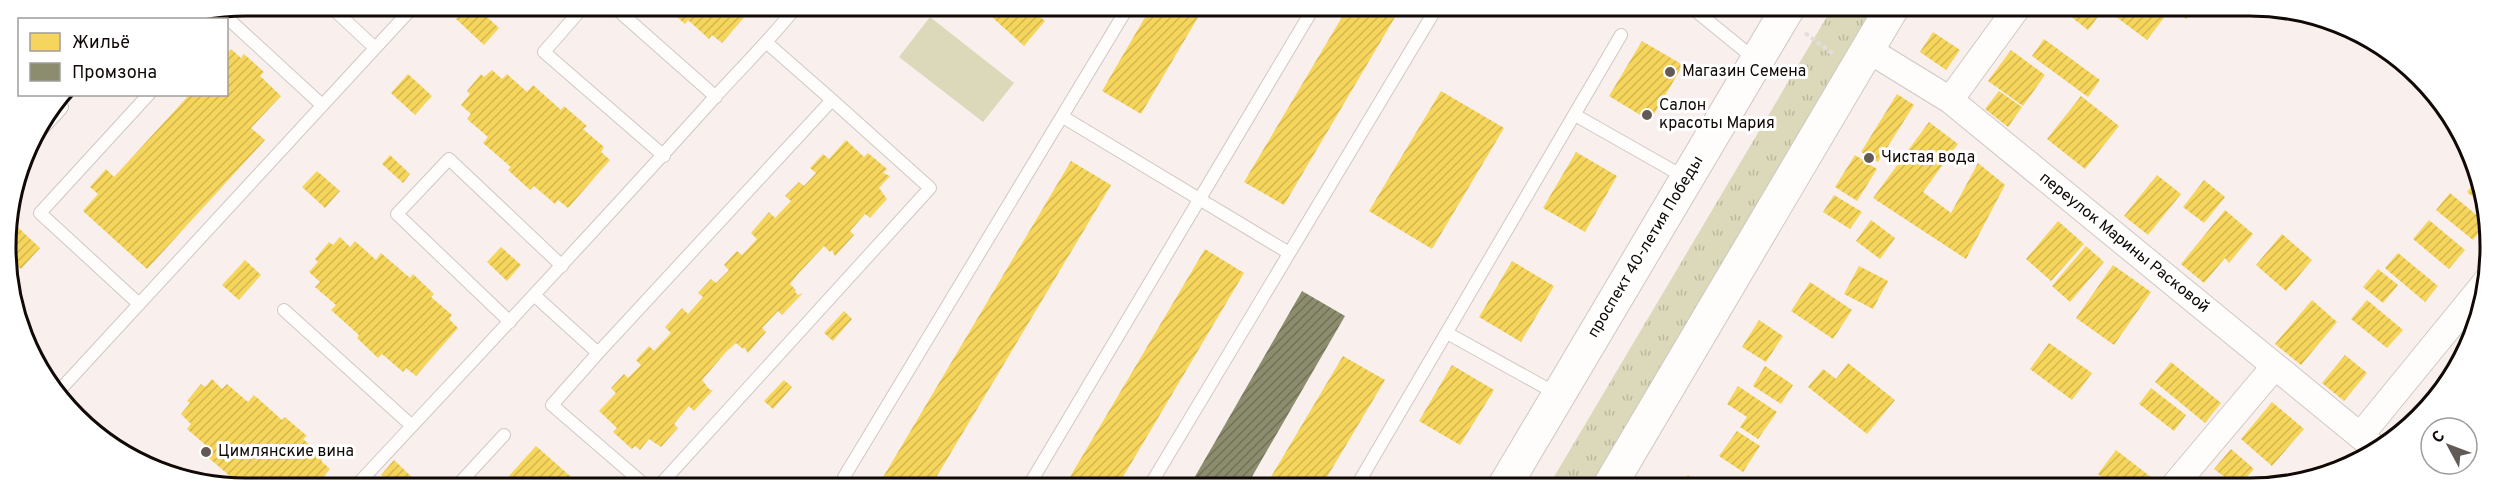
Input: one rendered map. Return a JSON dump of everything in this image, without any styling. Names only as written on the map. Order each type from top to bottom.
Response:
[{"type":"main road","name":"проспект 40-летия Победы","points":[[1509,478],[1783,16]]},
{"type":"main road","points":[[1613,478],[1887,16]]},
{"type":"street","points":[[1950,100],[2011,16]]},
{"type":"street","name":"переулок Марины Расковой","points":[[1860,59],[1950,100],[2368,442]]},
{"type":"street","points":[[2368,442],[2475,297]]},
{"type":"street","points":[[2181,478],[2275,366]]},
{"type":"lane","points":[[341,16],[375,48]]},
{"type":"lane","points":[[63,386],[405,16]]},
{"type":"lane","points":[[575,16],[544,52],[664,156]]},
{"type":"lane","points":[[624,16],[716,97]]},
{"type":"lane","points":[[363,478],[664,156],[789,16]]},
{"type":"lane","points":[[845,478],[1123,16]]},
{"type":"lane","points":[[1033,478],[1198,197],[1309,16]]},
{"type":"lane","points":[[1154,478],[1432,16]]},
{"type":"lane","points":[[1701,16],[1756,60]]},
{"type":"lane","points":[[228,22],[322,105]]},
{"type":"lane","points":[[1361,478],[1621,35]]},
{"type":"lane","points":[[666,478],[930,188],[767,43]]},
{"type":"lane","points":[[139,304],[40,213],[147,96]]},
{"type":"lane","points":[[637,478],[552,405],[832,100]]},
{"type":"lane","points":[[1575,115],[1687,179]]},
{"type":"lane","points":[[1063,117],[1289,253]]},
{"type":"lane","points":[[510,322],[397,214],[449,159],[562,266]]},
{"type":"lane","points":[[534,295],[598,353]]},
{"type":"lane","points":[[284,310],[412,426]]},
{"type":"lane","points":[[1447,333],[1558,394]]},
{"type":"lane","points":[[464,478],[504,435]]},
{"type":"path","points":[[1791,16],[1860,59]]},
{"type":"green space","points":[[1827,16],[1878,16],[1604,478],[1553,478]]},
{"type":"green space","points":[[930,17],[1014,83],[983,122],[899,57]]},
{"type":"building: Жильё","points":[[459,16],[486,16],[499,28],[484,45],[456,19]]},
{"type":"building: Жильё","points":[[676,16],[745,16],[722,43],[712,35],[709,39],[688,20],[685,24]]},
{"type":"building: Жильё","points":[[991,16],[1039,16],[1045,21],[1024,46]]},
{"type":"building: Жильё","points":[[1146,16],[1199,16],[1141,114],[1102,91]]},
{"type":"building: Жильё","points":[[1343,16],[1396,16],[1284,205],[1244,182]]},
{"type":"building: Жильё","points":[[2070,16],[2098,16],[2088,30]]},
{"type":"building: Жильё","points":[[2115,16],[2165,16],[2147,40]]},
{"type":"building: Жильё","points":[[1933,32],[1960,50],[1946,70],[1920,52]]},
{"type":"building: Жильё","points":[[2044,39],[2100,80],[2088,97],[2032,56]]},
{"type":"building: Жильё","points":[[1642,41],[1683,65],[1650,121],[1609,96]]},
{"type":"building: Жильё","points":[[231,49],[241,58],[244,54],[264,72],[260,76],[281,96],[251,128],[265,140],[147,269],[83,211],[98,194],[90,187],[106,169],[114,177],[188,96],[228,96],[228,53]]},
{"type":"building: Жильё","points":[[2011,50],[2045,75],[2023,106],[1988,81]]},
{"type":"building: Жильё","points":[[492,70],[502,79],[507,74],[527,92],[533,85],[561,110],[564,106],[587,126],[583,129],[604,147],[601,152],[610,160],[568,208],[558,200],[555,204],[534,186],[530,190],[508,170],[511,167],[483,143],[488,137],[467,119],[471,114],[461,105],[470,94],[467,91],[481,74],[484,77]]},
{"type":"building: Жильё","points":[[408,74],[432,96],[415,115],[391,93]]},
{"type":"building: Жильё","points":[[1441,91],[1504,128],[1432,249],[1369,211]]},
{"type":"building: Жильё","points":[[1999,91],[2022,107],[2008,127],[1985,109]]},
{"type":"building: Жильё","points":[[1897,94],[1914,105],[1878,162],[1861,152]]},
{"type":"building: Жильё","points":[[2081,96],[2119,126],[2085,169],[2047,139]]},
{"type":"building: Жильё","points":[[1929,122],[1958,144],[1923,192],[1951,213],[1978,163],[2005,185],[1966,259],[1873,198]]},
{"type":"building: Жильё","points":[[846,140],[864,157],[868,153],[887,169],[883,173],[890,176],[879,188],[887,199],[870,218],[865,214],[850,231],[854,235],[835,256],[832,250],[830,252],[824,246],[798,274],[790,284],[798,295],[803,293],[782,315],[778,311],[762,328],[766,332],[748,353],[744,347],[743,349],[736,343],[726,352],[702,380],[710,390],[713,390],[694,411],[689,406],[674,424],[678,428],[661,447],[649,439],[640,450],[635,446],[632,449],[613,432],[617,428],[599,411],[616,393],[611,388],[624,374],[628,378],[641,365],[636,360],[649,346],[654,351],[671,333],[665,327],[682,308],[688,314],[703,297],[698,293],[711,279],[716,283],[729,270],[724,265],[737,251],[742,255],[757,239],[751,233],[769,212],[775,218],[791,201],[785,196],[799,182],[804,186],[816,173],[810,168],[823,154],[829,159]]},
{"type":"building: Жильё","points":[[1576,152],[1617,176],[1585,232],[1543,208]]},
{"type":"building: Жильё","points":[[390,155],[410,174],[403,183],[382,164]]},
{"type":"building: Жильё","points":[[1855,155],[1877,169],[1857,201],[1835,187]]},
{"type":"building: Жильё","points":[[1071,161],[1111,185],[936,478],[883,478]]},
{"type":"building: Жильё","points":[[317,171],[340,191],[325,208],[302,187]]},
{"type":"building: Жильё","points":[[2157,175],[2181,194],[2148,235],[2124,216]]},
{"type":"building: Жильё","points":[[2204,180],[2225,197],[2204,223],[2183,207]]},
{"type":"building: Жильё","points":[[2472,186],[2475,199],[2467,192]]},
{"type":"building: Жильё","points":[[2450,193],[2479,217],[2480,231],[2473,240],[2436,210]]},
{"type":"building: Жильё","points":[[1834,195],[1862,212],[1850,229],[1823,212]]},
{"type":"building: Жильё","points":[[2225,210],[2253,234],[2229,263],[2225,258],[2204,283],[2181,264]]},
{"type":"building: Жильё","points":[[1871,220],[1895,238],[1880,259],[1856,241]]},
{"type":"building: Жильё","points":[[2429,220],[2465,250],[2449,269],[2413,239]]},
{"type":"building: Жильё","points":[[2058,221],[2084,244],[2051,281],[2026,259]]},
{"type":"building: Жильё","points":[[17,227],[40,248],[21,269],[17,266]]},
{"type":"building: Жильё","points":[[2282,234],[2312,260],[2286,291],[2256,265]]},
{"type":"building: Жильё","points":[[340,237],[350,247],[355,241],[376,260],[381,253],[410,278],[413,274],[434,294],[431,297],[452,315],[449,319],[458,328],[416,376],[406,368],[403,372],[382,354],[378,358],[357,338],[359,335],[331,310],[336,305],[315,287],[320,282],[309,272],[318,262],[315,259],[329,242],[333,245]]},
{"type":"building: Жильё","points":[[2086,246],[2104,262],[2070,302],[2052,286]]},
{"type":"building: Жильё","points":[[501,247],[521,265],[507,281],[487,262]]},
{"type":"building: Жильё","points":[[1205,249],[1244,273],[1122,478],[1069,478]]},
{"type":"building: Жильё","points":[[2398,253],[2438,286],[2425,302],[2385,268]]},
{"type":"building: Жильё","points":[[245,260],[261,275],[239,300],[222,285]]},
{"type":"building: Жильё","points":[[1512,261],[1554,286],[1521,342],[1479,317]]},
{"type":"building: Жильё","points":[[2113,265],[2151,292],[2114,345],[2076,318]]},
{"type":"building: Жильё","points":[[1859,266],[1888,281],[1873,309],[1844,294]]},
{"type":"building: Жильё","points":[[2378,269],[2398,285],[2383,303],[2363,287]]},
{"type":"building: Жильё","points":[[1810,282],[1852,310],[1833,339],[1791,311]]},
{"type":"building: Жильё","points":[[2312,300],[2337,322],[2301,365],[2275,344]]},
{"type":"building: Жильё","points":[[2367,300],[2403,330],[2387,348],[2351,319]]},
{"type":"building: Жильё","points":[[844,311],[852,319],[833,341],[824,333]]},
{"type":"building: Жильё","points":[[1759,320],[1783,336],[1766,362],[1742,347]]},
{"type":"building: Жильё","points":[[2049,343],[2092,373],[2072,400],[2030,369]]},
{"type":"building: Жильё","points":[[2345,355],[2367,373],[2344,401],[2322,383]]},
{"type":"building: Жильё","points":[[1343,356],[1385,380],[1326,478],[1270,478]]},
{"type":"building: Жильё","points":[[2171,362],[2221,403],[2205,423],[2155,382]]},
{"type":"building: Жильё","points":[[1848,363],[1895,400],[1867,434],[1808,387],[1823,369],[1836,379]]},
{"type":"building: Жильё","points":[[1452,365],[1494,390],[1460,445],[1419,421]]},
{"type":"building: Жильё","points":[[1765,366],[1793,385],[1781,404],[1753,386]]},
{"type":"building: Жильё","points":[[212,379],[222,389],[227,384],[248,402],[254,395],[282,420],[285,417],[307,436],[303,439],[324,457],[321,461],[330,469],[323,478],[231,477],[203,453],[208,447],[187,429],[191,424],[181,414],[190,403],[187,401],[201,384],[205,387]]},
{"type":"building: Жильё","points":[[784,380],[792,387],[773,409],[764,401]]},
{"type":"building: Жильё","points":[[1738,386],[1777,412],[1758,439],[1740,427],[1747,417],[1727,404]]},
{"type":"building: Жильё","points":[[2151,388],[2186,415],[2174,431],[2139,404]]},
{"type":"building: Жильё","points":[[2272,402],[2304,429],[2272,466],[2241,439]]},
{"type":"building: Жильё","points":[[1737,431],[1760,446],[1743,472],[1719,456]]},
{"type":"building: Жильё","points":[[536,446],[572,478],[507,478]]},
{"type":"building: Жильё","points":[[2231,449],[2254,469],[2246,478],[2226,478],[2214,469]]},
{"type":"building: Жильё","points":[[2116,450],[2152,478],[2104,478],[2098,474]]},
{"type":"building: Жильё","points":[[394,460],[413,478],[384,478],[381,475]]},
{"type":"building: Промзона","points":[[1302,291],[1345,316],[1251,478],[1194,478]]},
{"type":"place","name":"Магазин Семена","points":[[1670,72]]},
{"type":"place","name":"Салон красоты Мария","points":[[1647,115]]},
{"type":"place","name":"Чистая вода","points":[[1869,158]]},
{"type":"place","name":"Цимлянские вина","points":[[206,452]]}]
